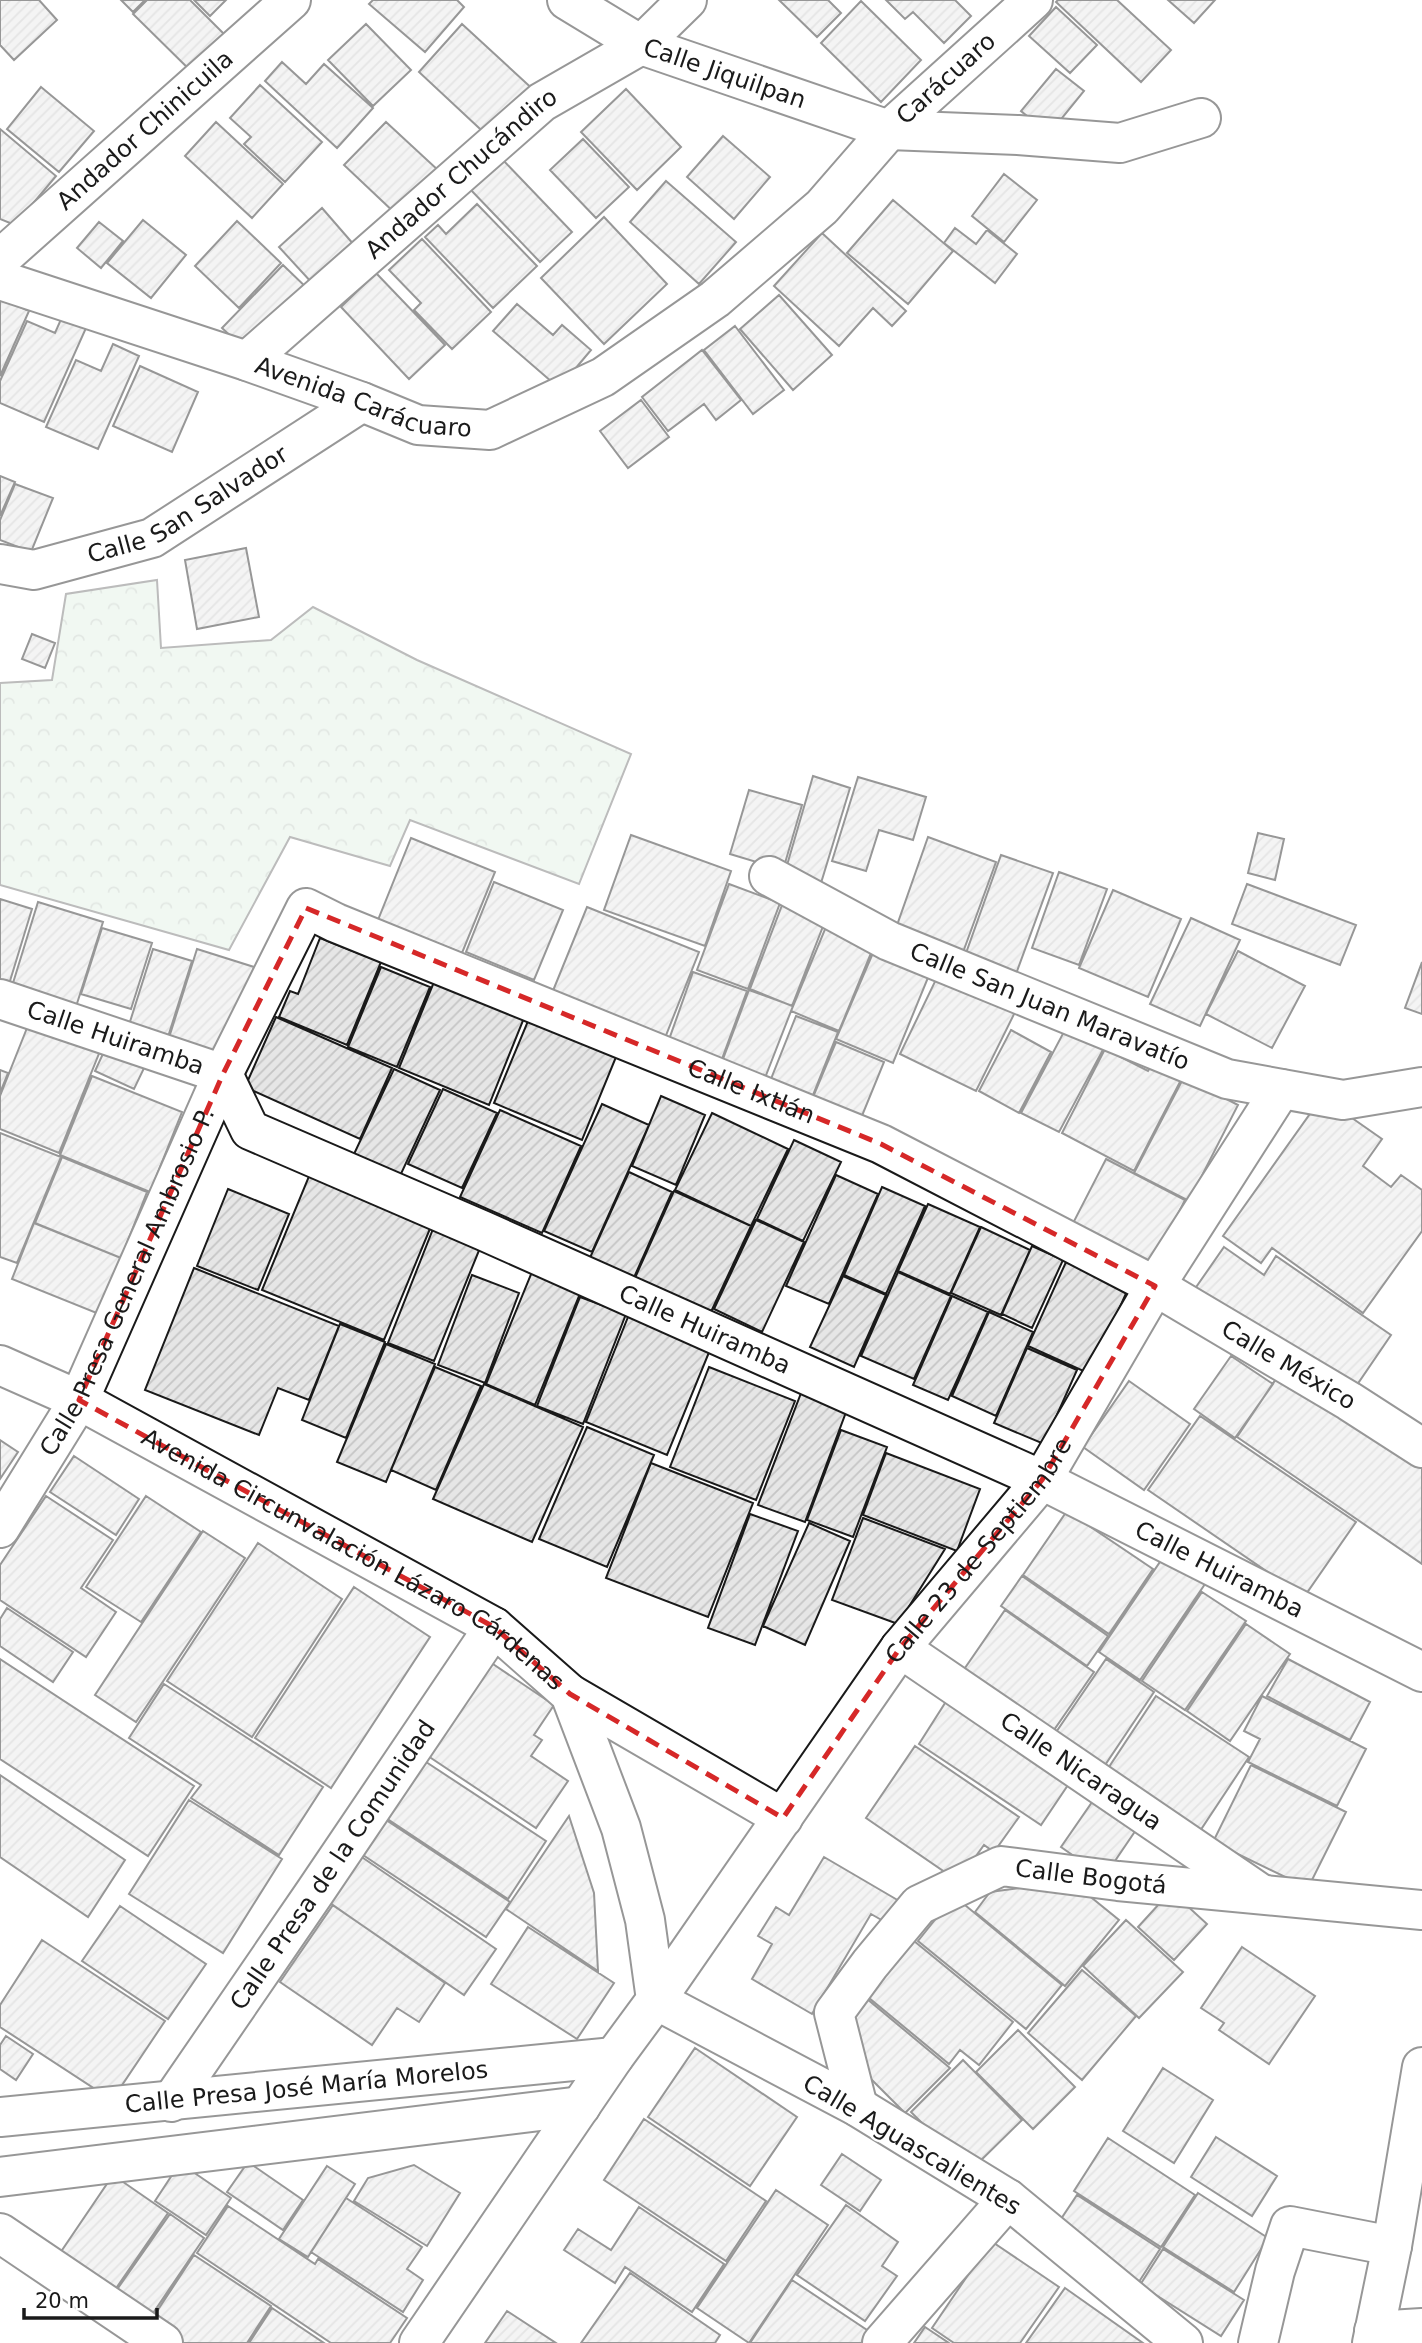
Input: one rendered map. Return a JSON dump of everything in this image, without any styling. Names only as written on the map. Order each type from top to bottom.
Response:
[{"type":"street","name":"Andador Chinicuila","points":[[0,259],[291,0]]},
{"type":"street","name":"Calle Jiquilpan","points":[[567,0],[641,45],[889,130],[1120,142],[1201,118]]},
{"type":"street","name":"Andador Chucándiro","points":[[247,361],[542,102],[641,45],[687,0]]},
{"type":"street","name":"Carácuaro","points":[[889,130],[1033,0]]},
{"type":"street","name":"Avenida Carácuaro","points":[[0,280],[247,361],[418,425],[490,430],[603,377],[715,299],[822,207],[889,130]]},
{"type":"street","name":"Calle San Salvador","points":[[0,564],[34,569],[152,538],[362,402]]},
{"type":"street","name":"Calle San Juan Maravatío","points":[[769,876],[889,941],[1227,1079],[1343,1100],[1422,1087]]},
{"type":"street","name":"Calle Presa General Ambrosio P.","points":[[0,1528],[79,1399],[223,1074],[306,908],[336,923]]},
{"type":"street","name":"Calle Ixtlán","points":[[336,923],[881,1144],[1155,1286]]},
{"type":"street","name":"Calle Huiramba","points":[[0,999],[223,1074],[250,1130],[484,1231],[1042,1480],[1422,1672]]},
{"type":"street","name":"Calle 23 de Septiembre","points":[[656,2000],[900,1648],[1042,1480],[1155,1286],[1281,1089]]},
{"type":"street","name":"Calle México","points":[[1155,1286],[1349,1401],[1422,1448]]},
{"type":"street","name":"Avenida Circunvalación Lázaro Cárdenas","points":[[0,1365],[79,1399],[494,1627],[570,1694],[621,1828],[645,1920],[656,2000]]},
{"type":"street","name":"Calle Presa de la Comunidad","points":[[171,2102],[494,1627]]},
{"type":"street","name":"Calle Nicaragua","points":[[900,1648],[1263,1895]]},
{"type":"street","points":[[570,1694],[783,1818]]},
{"type":"street","name":"Calle Bogotá","points":[[858,2107],[835,2013],[870,1964],[919,1905],[1001,1866],[1118,1881],[1422,1910]]},
{"type":"street","points":[[419,2343],[614,2057],[656,2000]]},
{"type":"street","name":"Calle Aguascalientes","points":[[656,2000],[858,2107],[1009,2199],[1183,2343]]},
{"type":"street","name":"Calle Presa José María Morelos","points":[[0,2117],[614,2057]]},
{"type":"street","points":[[1422,2067],[1392,2246],[1373,2337],[1422,2328]]},
{"type":"street","name":"Calle Presa José María Morelos","points":[[0,2177],[581,2106]]},
{"type":"street","points":[[882,2343],[1009,2199]]},
{"type":"street","points":[[1258,2343],[1275,2271],[1290,2226],[1392,2246]]},
{"type":"street","points":[[0,2232],[163,2343]]},
{"type":"highlighted area","points":[[306,908],[881,1144],[1155,1286],[1042,1480],[900,1648],[783,1818],[570,1694],[494,1627],[79,1400],[223,1074]]},
{"type":"green space","points":[[157,580],[161,648],[271,640],[313,607],[417,660],[631,754],[579,884],[410,820],[390,866],[290,837],[229,950],[0,885],[0,683],[52,680],[66,594]]},
{"type":"building","points":[[0,0],[39,0],[57,20],[14,60],[0,45]]},
{"type":"building","points":[[121,0],[145,0],[133,12]]},
{"type":"building","points":[[147,0],[190,0],[233,43],[198,78],[133,14]]},
{"type":"building","points":[[194,0],[226,0],[210,16]]},
{"type":"building","points":[[373,0],[457,0],[464,7],[425,52],[369,4]]},
{"type":"building","points":[[779,0],[828,0],[841,13],[817,37]]},
{"type":"building","points":[[886,0],[955,0],[971,16],[944,43],[913,12],[905,19]]},
{"type":"building","points":[[1117,0],[1171,50],[1141,82],[1056,2]]},
{"type":"building","points":[[1168,0],[1215,0],[1194,23]]},
{"type":"building","points":[[861,1],[921,60],[881,102],[821,43]]},
{"type":"building","points":[[1056,7],[1097,45],[1070,73],[1029,36]]},
{"type":"building","points":[[366,24],[411,70],[373,106],[328,60]]},
{"type":"building","points":[[462,24],[537,93],[493,141],[419,72]]},
{"type":"building","points":[[282,62],[306,84],[324,64],[373,108],[337,148],[265,81]]},
{"type":"building","points":[[1056,69],[1084,91],[1049,134],[1021,111]]},
{"type":"building","points":[[260,85],[322,142],[285,182],[244,144],[251,137],[230,118]]},
{"type":"building","points":[[41,87],[94,131],[59,172],[7,129]]},
{"type":"building","points":[[626,89],[681,147],[637,190],[581,132]]},
{"type":"building","points":[[216,122],[283,184],[252,218],[185,156]]},
{"type":"building","points":[[386,122],[439,171],[397,215],[344,165]]},
{"type":"building","points":[[0,129],[56,176],[15,225],[0,219]]},
{"type":"building","points":[[723,136],[770,177],[734,219],[687,177]]},
{"type":"building","points":[[583,139],[629,187],[596,218],[550,170]]},
{"type":"building","points":[[501,158],[572,232],[540,262],[469,188]]},
{"type":"building","points":[[1004,174],[1037,200],[1004,242],[972,216]]},
{"type":"building","points":[[666,181],[736,242],[699,284],[630,222]]},
{"type":"building","points":[[893,200],[953,251],[908,304],[847,253]]},
{"type":"building","points":[[477,204],[537,266],[493,308],[425,237],[438,225],[446,234]]},
{"type":"building","points":[[322,208],[355,246],[313,284],[279,247]]},
{"type":"building","points":[[604,217],[667,284],[604,344],[541,278]]},
{"type":"building","points":[[143,220],[186,255],[151,298],[107,263]]},
{"type":"building","points":[[237,221],[281,263],[239,308],[195,266]]},
{"type":"building","points":[[99,222],[123,241],[101,268],[77,248]]},
{"type":"building","points":[[955,228],[976,244],[987,230],[1017,254],[995,283],[944,243]]},
{"type":"building","points":[[822,233],[906,311],[892,326],[873,308],[839,346],[774,286]]},
{"type":"building","points":[[422,239],[491,312],[452,349],[414,310],[421,303],[389,270]]},
{"type":"building","points":[[283,265],[311,292],[251,355],[222,328]]},
{"type":"building","points":[[376,273],[445,345],[409,379],[341,307]]},
{"type":"building","points":[[779,295],[832,355],[793,390],[740,329]]},
{"type":"building","points":[[0,298],[29,311],[0,376]]},
{"type":"building","points":[[517,304],[553,335],[562,325],[591,350],[559,388],[493,331]]},
{"type":"building","points":[[62,317],[86,328],[44,422],[0,403],[0,381],[27,321],[55,333]]},
{"type":"building","points":[[735,326],[784,390],[753,414],[704,350]]},
{"type":"building","points":[[113,344],[139,356],[98,449],[46,427],[76,360],[101,371]]},
{"type":"building","points":[[702,350],[741,400],[716,420],[704,404],[668,431],[642,397]]},
{"type":"building","points":[[140,366],[198,392],[172,452],[113,426]]},
{"type":"building","points":[[641,400],[669,437],[628,468],[600,431]]},
{"type":"building","points":[[0,476],[15,482],[0,516]]},
{"type":"building","points":[[15,484],[53,498],[31,552],[0,540],[0,520]]},
{"type":"building","points":[[246,548],[259,617],[197,629],[185,560]]},
{"type":"building","points":[[32,634],[55,643],[45,668],[22,659]]},
{"type":"building","points":[[813,776],[850,788],[821,883],[785,872]]},
{"type":"building","points":[[858,777],[926,797],[913,840],[879,830],[866,871],[832,861]]},
{"type":"building","points":[[749,790],[802,805],[783,870],[730,854]]},
{"type":"building","points":[[1258,833],[1284,839],[1275,880],[1248,873]]},
{"type":"building","points":[[631,835],[731,871],[705,946],[604,910]]},
{"type":"building","points":[[928,837],[996,862],[962,955],[895,931]]},
{"type":"building","points":[[411,838],[495,872],[462,953],[378,920]]},
{"type":"building","points":[[1001,855],[1053,873],[1016,974],[965,956]]},
{"type":"building","points":[[1059,872],[1107,889],[1079,965],[1032,948]]},
{"type":"building","points":[[494,882],[563,910],[534,980],[466,952]]},
{"type":"building","points":[[729,884],[780,903],[748,989],[697,970]]},
{"type":"building","points":[[1247,884],[1356,925],[1340,965],[1232,924]]},
{"type":"building","points":[[1113,890],[1181,919],[1148,997],[1079,968]]},
{"type":"building","points":[[0,899],[32,909],[6,994],[0,992]]},
{"type":"building","points":[[784,900],[827,916],[792,1006],[750,989]]},
{"type":"building","points":[[38,902],[103,922],[73,1016],[9,996]]},
{"type":"building","points":[[587,907],[699,952],[661,1048],[548,1003]]},
{"type":"building","points":[[1191,918],[1240,940],[1200,1026],[1150,1004]]},
{"type":"building","points":[[828,922],[876,941],[839,1031],[791,1011]]},
{"type":"building","points":[[102,928],[152,943],[131,1009],[81,994]]},
{"type":"building","points":[[320,938],[381,962],[347,1045],[279,1017],[290,991],[298,994]]},
{"type":"building","points":[[879,939],[934,963],[893,1063],[836,1039]]},
{"type":"building","points":[[153,949],[192,961],[167,1040],[128,1028]]},
{"type":"building","points":[[197,949],[254,967],[224,1062],[167,1044]]},
{"type":"building","points":[[1238,951],[1305,986],[1272,1048],[1206,1014]]},
{"type":"building","points":[[1422,962],[1422,1014],[1405,1008]]},
{"type":"building","points":[[943,965],[1020,1002],[976,1091],[900,1054]]},
{"type":"building","points":[[381,967],[430,987],[397,1067],[348,1047]]},
{"type":"building","points":[[693,972],[747,991],[719,1067],[666,1048]]},
{"type":"building","points":[[436,977],[526,1013],[489,1105],[399,1068]]},
{"type":"building","points":[[749,990],[793,1006],[763,1083],[720,1067]]},
{"type":"building","points":[[796,1016],[838,1032],[811,1100],[769,1084]]},
{"type":"building","points":[[276,1017],[392,1068],[360,1139],[245,1087]]},
{"type":"building","points":[[528,1021],[616,1057],[582,1140],[494,1103]]},
{"type":"building","points":[[29,1023],[100,1051],[59,1153],[0,1129],[0,1096]]},
{"type":"building","points":[[1067,1026],[1105,1046],[1059,1132],[1021,1113]]},
{"type":"building","points":[[1011,1030],[1051,1052],[1019,1113],[979,1091]]},
{"type":"building","points":[[836,1042],[884,1062],[857,1128],[808,1109]]},
{"type":"building","points":[[107,1045],[146,1064],[134,1089],[95,1071]]},
{"type":"building","points":[[1105,1049],[1148,1071],[1153,1063],[1182,1078],[1134,1171],[1062,1133]]},
{"type":"building","points":[[394,1069],[440,1090],[400,1176],[354,1154]]},
{"type":"building","points":[[0,1070],[8,1073],[0,1093]]},
{"type":"building","points":[[92,1076],[182,1112],[150,1192],[60,1155]]},
{"type":"building","points":[[1184,1077],[1238,1105],[1189,1201],[1134,1173]]},
{"type":"building","points":[[443,1089],[497,1113],[462,1188],[408,1164]]},
{"type":"building","points":[[661,1096],[705,1115],[676,1185],[632,1166]]},
{"type":"building","points":[[1322,1097],[1382,1139],[1363,1166],[1391,1187],[1401,1175],[1422,1190],[1422,1231],[1363,1313],[1272,1248],[1261,1263],[1223,1236]]},
{"type":"building","points":[[602,1104],[649,1125],[592,1252],[544,1231]]},
{"type":"building","points":[[500,1110],[581,1146],[542,1233],[460,1197]]},
{"type":"building","points":[[712,1113],[788,1149],[751,1226],[675,1190]]},
{"type":"building","points":[[0,1133],[61,1157],[17,1263],[0,1257]]},
{"type":"building","points":[[794,1140],[841,1162],[803,1241],[757,1219]]},
{"type":"building","points":[[62,1157],[147,1192],[121,1258],[35,1223]]},
{"type":"building","points":[[1106,1159],[1185,1200],[1150,1270],[1070,1229]]},
{"type":"building","points":[[312,1169],[434,1219],[384,1340],[262,1290]]},
{"type":"building","points":[[629,1172],[672,1192],[632,1282],[588,1262]]},
{"type":"building","points":[[836,1175],[878,1194],[829,1304],[786,1286]]},
{"type":"building","points":[[882,1187],[925,1206],[886,1294],[844,1275]]},
{"type":"building","points":[[228,1189],[289,1214],[258,1290],[197,1266]]},
{"type":"building","points":[[674,1191],[751,1226],[710,1314],[634,1280]]},
{"type":"building","points":[[928,1204],[980,1227],[950,1294],[898,1271]]},
{"type":"building","points":[[756,1220],[804,1242],[762,1332],[714,1309]]},
{"type":"building","points":[[34,1223],[121,1258],[99,1314],[12,1279]]},
{"type":"building","points":[[981,1227],[1030,1250],[1001,1315],[951,1293]]},
{"type":"building","points":[[433,1229],[480,1248],[434,1361],[388,1343]]},
{"type":"building","points":[[1032,1246],[1063,1260],[1032,1328],[1002,1314]]},
{"type":"building","points":[[1224,1247],[1264,1275],[1276,1256],[1391,1335],[1348,1398],[1192,1293]]},
{"type":"building","points":[[1066,1262],[1128,1289],[1090,1374],[1028,1346]]},
{"type":"building","points":[[534,1267],[583,1286],[535,1405],[486,1384]]},
{"type":"building","points":[[194,1268],[339,1326],[309,1400],[278,1388],[259,1435],[145,1390]]},
{"type":"building","points":[[898,1272],[951,1296],[914,1379],[861,1356]]},
{"type":"building","points":[[472,1275],[519,1293],[485,1383],[438,1365]]},
{"type":"building","points":[[843,1276],[886,1295],[854,1367],[810,1347]]},
{"type":"building","points":[[952,1296],[988,1312],[948,1400],[913,1385]]},
{"type":"building","points":[[580,1297],[626,1314],[583,1424],[537,1406]]},
{"type":"building","points":[[630,1312],[712,1345],[667,1455],[586,1422]]},
{"type":"building","points":[[989,1312],[1033,1332],[996,1416],[952,1396]]},
{"type":"building","points":[[340,1324],[385,1342],[346,1438],[302,1420]]},
{"type":"building","points":[[386,1344],[435,1364],[386,1482],[337,1462]]},
{"type":"building","points":[[1027,1348],[1077,1370],[1044,1444],[994,1423]]},
{"type":"building","points":[[1231,1356],[1273,1384],[1235,1438],[1194,1409]]},
{"type":"building","points":[[435,1367],[481,1386],[436,1490],[391,1470]]},
{"type":"building","points":[[709,1367],[795,1401],[756,1500],[670,1467]]},
{"type":"building","points":[[1282,1370],[1422,1466],[1422,1564],[1237,1437]]},
{"type":"building","points":[[1129,1381],[1190,1424],[1144,1490],[1083,1447]]},
{"type":"building","points":[[484,1384],[583,1427],[532,1542],[433,1499]]},
{"type":"building","points":[[803,1388],[849,1404],[805,1522],[758,1505]]},
{"type":"building","points":[[1200,1416],[1356,1522],[1304,1597],[1148,1490]]},
{"type":"building","points":[[587,1427],[654,1455],[607,1567],[539,1539]]},
{"type":"building","points":[[841,1430],[887,1447],[853,1537],[807,1520]]},
{"type":"building","points":[[0,1440],[18,1452],[0,1479]]},
{"type":"building","points":[[886,1453],[980,1489],[957,1551],[863,1515]]},
{"type":"building","points":[[74,1456],[139,1499],[116,1535],[50,1492]]},
{"type":"building","points":[[651,1463],[753,1503],[708,1617],[606,1578]]},
{"type":"building","points":[[46,1496],[113,1540],[81,1588],[116,1612],[86,1657],[0,1600],[0,1565]]},
{"type":"building","points":[[146,1496],[201,1532],[141,1622],[86,1587]]},
{"type":"building","points":[[1067,1511],[1153,1569],[1109,1634],[1023,1575]]},
{"type":"building","points":[[750,1514],[798,1531],[755,1645],[708,1628]]},
{"type":"building","points":[[863,1518],[945,1549],[898,1624],[832,1600]]},
{"type":"building","points":[[809,1523],[850,1541],[805,1645],[763,1626]]},
{"type":"building","points":[[203,1531],[245,1558],[136,1722],[95,1695]]},
{"type":"building","points":[[258,1543],[342,1599],[252,1737],[167,1681]]},
{"type":"building","points":[[1164,1556],[1205,1584],[1140,1680],[1099,1652]]},
{"type":"building","points":[[1022,1576],[1108,1636],[1087,1666],[1001,1606]]},
{"type":"building","points":[[354,1587],[430,1637],[331,1788],[255,1738]]},
{"type":"building","points":[[1202,1592],[1246,1621],[1185,1710],[1142,1681]]},
{"type":"building","points":[[7,1608],[73,1652],[53,1682],[0,1646],[0,1619]]},
{"type":"building","points":[[1005,1610],[1094,1672],[1045,1743],[956,1681]]},
{"type":"building","points":[[1246,1624],[1290,1654],[1230,1741],[1187,1711]]},
{"type":"building","points":[[0,1659],[194,1786],[148,1856],[0,1759]]},
{"type":"building","points":[[1106,1659],[1154,1692],[1097,1777],[1048,1744]]},
{"type":"building","points":[[1288,1659],[1370,1702],[1350,1740],[1267,1696]]},
{"type":"building","points":[[487,1660],[554,1705],[534,1735],[542,1740],[531,1756],[568,1781],[536,1828],[425,1754]]},
{"type":"building","points":[[164,1684],[323,1787],[279,1855],[191,1798],[201,1785],[129,1738]]},
{"type":"building","points":[[1156,1696],[1249,1757],[1196,1837],[1103,1776]]},
{"type":"building","points":[[1262,1696],[1366,1749],[1337,1806],[1248,1762],[1260,1739],[1244,1731]]},
{"type":"building","points":[[947,1700],[1070,1782],[1041,1825],[919,1744]]},
{"type":"building","points":[[915,1746],[1019,1817],[994,1852],[984,1845],[958,1881],[866,1818]]},
{"type":"building","points":[[420,1758],[546,1841],[508,1899],[383,1816]]},
{"type":"building","points":[[1251,1765],[1346,1812],[1308,1888],[1213,1842]]},
{"type":"building","points":[[0,1775],[125,1860],[88,1917],[0,1857]]},
{"type":"building","points":[[1097,1795],[1140,1824],[1104,1877],[1061,1847]]},
{"type":"building","points":[[189,1800],[282,1859],[223,1953],[129,1894]]},
{"type":"building","points":[[569,1816],[594,1893],[598,1971],[506,1909]]},
{"type":"building","points":[[383,1818],[510,1902],[486,1937],[360,1853]]},
{"type":"building","points":[[350,1849],[496,1949],[464,1995],[318,1895]]},
{"type":"building","points":[[824,1857],[906,1905],[892,1926],[871,1914],[812,2014],[752,1979],[772,1944],[758,1936],[776,1907],[789,1915]]},
{"type":"building","points":[[1071,1881],[1119,1920],[1065,1986],[975,1912],[990,1892]]},
{"type":"building","points":[[1171,1891],[1207,1924],[1174,1960],[1138,1927]]},
{"type":"building","points":[[954,1896],[1062,1985],[1026,2029],[918,1941]]},
{"type":"building","points":[[333,1905],[445,1983],[419,2022],[397,2008],[372,2045],[280,1982]]},
{"type":"building","points":[[120,1906],[206,1964],[168,2019],[82,1961]]},
{"type":"building","points":[[1126,1920],[1183,1972],[1139,2018],[1083,1966]]},
{"type":"building","points":[[528,1927],[614,1983],[577,2039],[491,1984]]},
{"type":"building","points":[[903,1932],[1013,2022],[979,2065],[960,2050],[949,2064],[857,1988]]},
{"type":"building","points":[[42,1940],[165,2021],[112,2100],[0,2027],[0,2005]]},
{"type":"building","points":[[1242,1947],[1315,1996],[1269,2064],[1219,2030],[1224,2023],[1201,2008]]},
{"type":"building","points":[[1082,1970],[1136,2016],[1082,2080],[1028,2033]]},
{"type":"building","points":[[855,1989],[950,2068],[905,2113],[854,2062]]},
{"type":"building","points":[[1018,2030],[1075,2087],[1033,2129],[976,2072]]},
{"type":"building","points":[[6,2036],[33,2054],[16,2080],[0,2069],[0,2045]]},
{"type":"building","points":[[695,2048],[797,2117],[750,2186],[648,2117]]},
{"type":"building","points":[[963,2060],[1022,2120],[970,2171],[911,2112]]},
{"type":"building","points":[[1163,2068],[1213,2100],[1174,2163],[1123,2131]]},
{"type":"building","points":[[644,2119],[766,2201],[726,2261],[604,2180]]},
{"type":"building","points":[[1216,2137],[1277,2176],[1252,2216],[1191,2177]]},
{"type":"building","points":[[1108,2138],[1195,2195],[1161,2247],[1074,2191]]},
{"type":"building","points":[[842,2154],[881,2180],[860,2211],[821,2185]]},
{"type":"building","points":[[248,2162],[303,2200],[283,2230],[227,2192]]},
{"type":"building","points":[[180,2163],[231,2198],[206,2235],[155,2201]]},
{"type":"building","points":[[414,2165],[460,2193],[427,2246],[354,2201],[368,2178]]},
{"type":"building","points":[[327,2166],[355,2184],[308,2257],[279,2239]]},
{"type":"building","points":[[113,2175],[168,2213],[108,2300],[54,2262]]},
{"type":"building","points":[[776,2190],[828,2225],[749,2343],[697,2308]]},
{"type":"building","points":[[1198,2193],[1268,2238],[1234,2292],[1163,2247]]},
{"type":"building","points":[[1077,2195],[1160,2249],[1135,2288],[1051,2234]]},
{"type":"building","points":[[346,2198],[422,2247],[407,2269],[423,2280],[403,2312],[311,2252]]},
{"type":"building","points":[[846,2205],[898,2242],[882,2266],[897,2276],[865,2321],[797,2275]]},
{"type":"building","points":[[228,2206],[315,2264],[318,2259],[407,2318],[390,2343],[331,2343],[197,2253]]},
{"type":"building","points":[[639,2207],[724,2264],[692,2312],[625,2267],[615,2283],[564,2250],[578,2229],[611,2250]]},
{"type":"building","points":[[170,2214],[204,2238],[147,2322],[111,2298]]},
{"type":"building","points":[[991,2241],[1059,2287],[1020,2343],[954,2343],[932,2328]]},
{"type":"building","points":[[1163,2249],[1244,2300],[1221,2336],[1140,2285]]},
{"type":"building","points":[[194,2255],[271,2306],[247,2343],[169,2343],[146,2328]]},
{"type":"building","points":[[630,2273],[720,2335],[715,2343],[581,2343]]},
{"type":"building","points":[[792,2280],[870,2332],[862,2343],[750,2343]]},
{"type":"building","points":[[1065,2288],[1143,2343],[1026,2343]]},
{"type":"building","points":[[272,2308],[324,2343],[249,2343]]},
{"type":"building","points":[[507,2311],[556,2343],[485,2343]]},
{"type":"building","points":[[925,2327],[949,2343],[914,2343]]}]
